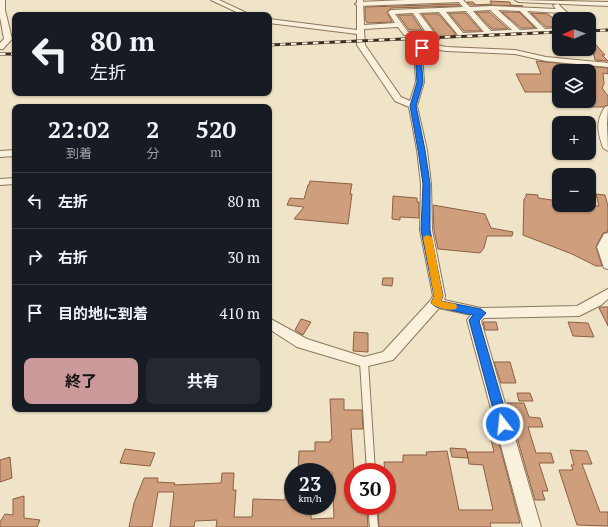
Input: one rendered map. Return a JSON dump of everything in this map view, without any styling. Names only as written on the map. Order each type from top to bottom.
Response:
[{"type":"street","points":[[0,47],[8,39],[7,30],[1,15],[2,0]]},
{"type":"street","points":[[214,0],[241,12]]},
{"type":"street","points":[[413,106],[398,99],[361,45],[359,36],[361,30],[358,6],[360,2],[460,0],[489,33]]},
{"type":"street","points":[[519,0],[608,4]]},
{"type":"street","points":[[552,2],[562,11]]},
{"type":"street","points":[[492,8],[518,32]]},
{"type":"street","points":[[430,33],[406,34],[391,12],[492,8],[562,11]]},
{"type":"street","points":[[521,9],[544,31]]},
{"type":"street","points":[[441,10],[461,34],[552,30]]},
{"type":"street","points":[[272,325],[302,343],[364,362],[388,356],[436,303],[439,296],[426,230],[426,184],[422,150],[413,106],[420,82],[418,52],[435,39],[415,11]]},
{"type":"street","points":[[272,21],[361,30],[400,25]]},
{"type":"street","points":[[426,45],[446,49],[515,52],[546,59],[608,65]]},
{"type":"street","points":[[608,109],[602,122],[602,134],[608,148]]},
{"type":"street","points":[[0,154],[12,153]]},
{"type":"street","points":[[0,182],[12,181]]},
{"type":"street","points":[[608,236],[603,247],[608,265]]},
{"type":"street","points":[[436,303],[481,313],[579,311],[596,302],[608,293]]},
{"type":"street","points":[[481,313],[474,320],[532,527]]},
{"type":"lane","points":[[364,362],[370,463]]},
{"type":"lane","points":[[373,515],[374,527]]},
{"type":"building","points":[[490,1],[510,2],[511,5],[523,6],[471,5],[467,2],[473,2],[476,5],[492,4]]},
{"type":"building","points":[[458,4],[460,6],[391,8],[387,12],[392,22],[367,23],[365,19],[365,7]]},
{"type":"building","points":[[476,12],[489,12],[508,29],[492,29]]},
{"type":"building","points":[[502,12],[519,12],[535,28],[521,28]]},
{"type":"building","points":[[449,13],[465,13],[481,31],[464,31]]},
{"type":"building","points":[[531,13],[548,14],[552,17],[552,27],[546,27]]},
{"type":"building","points":[[422,14],[438,14],[456,34],[454,34],[455,36],[439,37]]},
{"type":"building","points":[[398,15],[412,15],[422,30],[409,30]]},
{"type":"building","points":[[596,45],[605,55],[602,55],[608,61],[595,60]]},
{"type":"building","points":[[536,61],[567,64],[552,64],[552,92],[525,92],[516,74],[541,74]]},
{"type":"building","points":[[596,67],[608,68],[608,74],[603,73],[604,84],[602,88],[608,96],[608,105],[596,107]]},
{"type":"building","points":[[310,181],[352,184],[348,224],[294,219],[304,207],[287,205],[290,198],[304,199]]},
{"type":"building","points":[[526,194],[538,195],[538,198],[552,200],[552,212],[596,212],[596,206],[599,206],[596,194],[605,195],[608,206],[608,229],[607,232],[603,233],[596,247],[602,266],[596,266],[572,254],[523,235],[524,199]]},
{"type":"building","points":[[393,196],[417,198],[417,202],[419,202],[419,218],[400,217],[400,220],[392,219]]},
{"type":"building","points":[[433,205],[485,214],[491,228],[513,232],[512,236],[487,236],[484,248],[480,253],[438,249],[434,230]]},
{"type":"building","points":[[383,278],[393,278],[392,286],[382,285]]},
{"type":"building","points":[[608,307],[608,326],[599,308]]},
{"type":"building","points":[[301,319],[311,322],[303,335],[295,330]]},
{"type":"building","points":[[483,322],[496,322],[498,330],[485,330]]},
{"type":"building","points":[[568,322],[588,323],[594,337],[573,336]]},
{"type":"building","points":[[354,332],[368,333],[368,352],[353,351]]},
{"type":"building","points":[[494,362],[510,362],[516,383],[501,383]]},
{"type":"building","points":[[517,393],[530,393],[533,401],[519,401]]},
{"type":"building","points":[[330,399],[344,399],[344,410],[362,410],[363,429],[351,429],[353,463],[344,463],[344,515],[367,515],[368,527],[216,527],[217,520],[195,521],[194,527],[170,527],[174,492],[158,492],[152,527],[129,527],[134,503],[144,478],[158,478],[157,482],[175,483],[174,485],[221,483],[222,473],[234,473],[233,490],[236,490],[234,517],[252,517],[253,499],[284,500],[284,515],[311,515],[311,519],[334,518],[334,515],[336,515],[336,463],[298,463],[299,451],[315,451],[315,442],[330,442],[330,440],[332,440]]},
{"type":"building","points":[[507,403],[524,403],[529,417],[540,418],[543,427],[528,427],[536,453],[551,453],[554,463],[539,463],[548,491],[542,491],[545,500],[535,500]]},
{"type":"building","points":[[490,435],[497,435],[520,523],[490,523],[491,527],[379,527],[378,515],[396,515],[396,463],[384,462],[403,462],[403,455],[427,455],[426,452],[447,451],[459,510],[493,510],[483,465],[469,464],[467,452],[494,452]]},
{"type":"building","points":[[450,448],[466,449],[468,458],[452,457]]},
{"type":"building","points":[[125,449],[155,453],[150,466],[120,463]]},
{"type":"building","points":[[570,450],[587,451],[592,464],[582,464],[600,512],[608,512],[608,526],[577,525],[559,470],[573,470],[571,465],[574,465]]},
{"type":"building","points":[[10,457],[12,478],[0,482],[0,460]]},
{"type":"building","points":[[24,496],[24,518],[40,520],[37,527],[0,527],[0,522],[5,514],[13,515],[13,499]]},
{"type":"railway","points":[[596,31],[608,30]]},
{"type":"railway","points":[[272,45],[552,32]]},
{"type":"railway","points":[[0,54],[12,54]]},
{"type":"slow traffic","points":[[427,237],[439,296],[436,303],[453,307]]},
{"type":"route","points":[[422,48],[418,52],[420,82],[413,106],[422,150],[426,184],[426,230],[439,296],[436,303],[481,313],[474,320],[503,424]]}]
